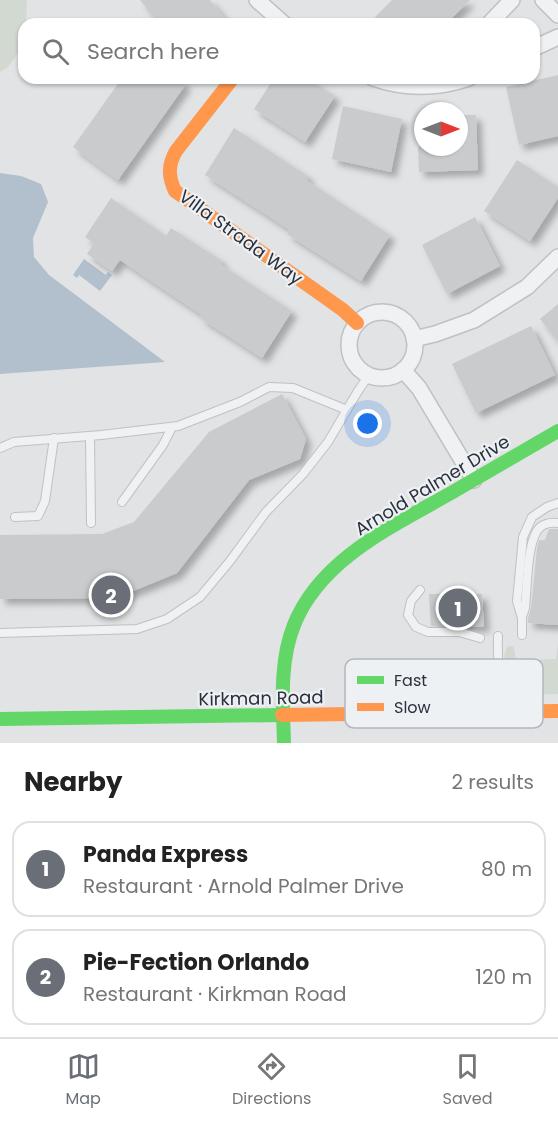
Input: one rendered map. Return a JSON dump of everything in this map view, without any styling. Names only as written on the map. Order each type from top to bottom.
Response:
[{"type":"street","points":[[257,0],[275,18]]},
{"type":"street","points":[[495,18],[512,0]]},
{"type":"street","points":[[543,0],[558,15]]},
{"type":"street","points":[[540,45],[558,37]]},
{"type":"street","name":"Villa Strada Way","points":[[228,84],[176,152],[170,162],[168,179],[175,191],[343,310],[357,323]]},
{"type":"street","points":[[396,84],[406,86],[444,84]]},
{"type":"street","points":[[406,86],[411,84]]},
{"type":"street","points":[[414,339],[474,320],[527,287],[558,257]]},
{"type":"street","points":[[382,311],[403,320],[410,328],[414,339],[414,351],[410,362],[403,370],[392,376],[381,378],[369,375],[360,369],[349,350],[349,339],[357,323],[370,314],[382,311]]},
{"type":"street","points":[[403,370],[419,388],[474,480]]},
{"type":"street","name":"Arnold Palmer Drive","points":[[284,743],[283,682],[293,628],[308,598],[324,577],[376,536],[558,431]]},
{"type":"street","name":"Kirkman Road","points":[[543,711],[558,711]]},
{"type":"street","name":"Kirkman Road","points":[[0,719],[345,715]]},
{"type":"lane","points":[[0,633],[137,629],[167,619],[201,597],[231,561],[266,512],[303,474],[328,442],[369,375]]},
{"type":"lane","points":[[0,448],[14,442],[178,426],[240,402],[269,387],[293,388],[347,410]]},
{"type":"lane","points":[[122,502],[164,445],[172,427]]},
{"type":"lane","points":[[90,436],[91,523]]},
{"type":"lane","points":[[15,517],[38,516],[45,501],[54,438]]},
{"type":"lane","points":[[522,635],[522,618],[517,601],[523,537],[532,517],[558,503]]},
{"type":"lane","points":[[522,618],[531,543],[538,529],[549,522],[558,523]]},
{"type":"lane","points":[[420,590],[411,601],[408,615],[416,627],[428,632],[459,632],[480,638]]},
{"type":"lane","points":[[497,659],[498,636]]},
{"type":"shaded area","points":[[0,0],[27,0],[26,18],[18,18],[18,53],[7,68],[0,72]]},
{"type":"shaded area","points":[[558,643],[558,694],[543,694],[543,659],[556,659]]},
{"type":"shaded area","points":[[508,646],[514,648],[516,659],[505,659]]},
{"type":"water","points":[[0,173],[21,176],[41,184],[48,202],[33,238],[34,257],[49,275],[165,362],[0,374]]},
{"type":"water","points":[[84,259],[106,275],[108,272],[112,275],[100,291],[79,275],[77,278],[73,275]]},
{"type":"building","points":[[140,0],[210,0],[224,18],[154,18]]},
{"type":"building","points":[[392,0],[470,0],[452,18],[375,17]]},
{"type":"building","points":[[558,75],[558,136],[519,145],[506,87],[519,84],[540,84],[540,79]]},
{"type":"building","points":[[118,84],[186,84],[118,180],[73,147]]},
{"type":"building","points":[[270,84],[316,84],[335,96],[305,142],[254,109]]},
{"type":"building","points":[[343,106],[402,119],[391,172],[332,159]]},
{"type":"building","points":[[468,115],[476,115],[478,170],[419,172],[418,156],[468,156]]},
{"type":"building","points":[[234,128],[309,177],[306,180],[390,235],[361,281],[287,234],[290,230],[205,175]]},
{"type":"building","points":[[517,160],[558,187],[558,198],[530,241],[484,211]]},
{"type":"building","points":[[111,198],[166,236],[171,228],[222,261],[220,264],[292,311],[262,358],[200,318],[202,315],[120,260],[112,271],[87,254],[94,243],[85,237]]},
{"type":"building","points":[[475,217],[500,266],[447,294],[422,245]]},
{"type":"building","points":[[558,304],[558,341],[540,319]]},
{"type":"building","points":[[531,326],[555,375],[476,413],[452,364]]},
{"type":"building","points":[[282,394],[306,439],[300,459],[249,480],[177,573],[116,598],[0,599],[0,535],[102,534],[134,522],[209,432]]},
{"type":"building","points":[[549,529],[558,529],[558,625],[528,623],[537,548],[539,540],[545,540]]},
{"type":"building","points":[[429,594],[482,594],[484,627],[431,626]]},
{"type":"traffic: fast","points":[[284,743],[283,684],[289,639],[306,602],[321,581],[360,547],[383,532],[558,431]]},
{"type":"traffic: fast","points":[[0,719],[282,715]]},
{"type":"traffic: slow","points":[[228,84],[176,151],[171,161],[171,180],[175,191],[343,310],[357,323]]},
{"type":"traffic: slow","points":[[543,711],[558,711]]},
{"type":"traffic: slow","points":[[282,715],[345,714]]},
{"type":"place","name":"Pie-Fection Orlando","points":[[111,595]]},
{"type":"place","name":"Panda Express","points":[[458,608]]}]
